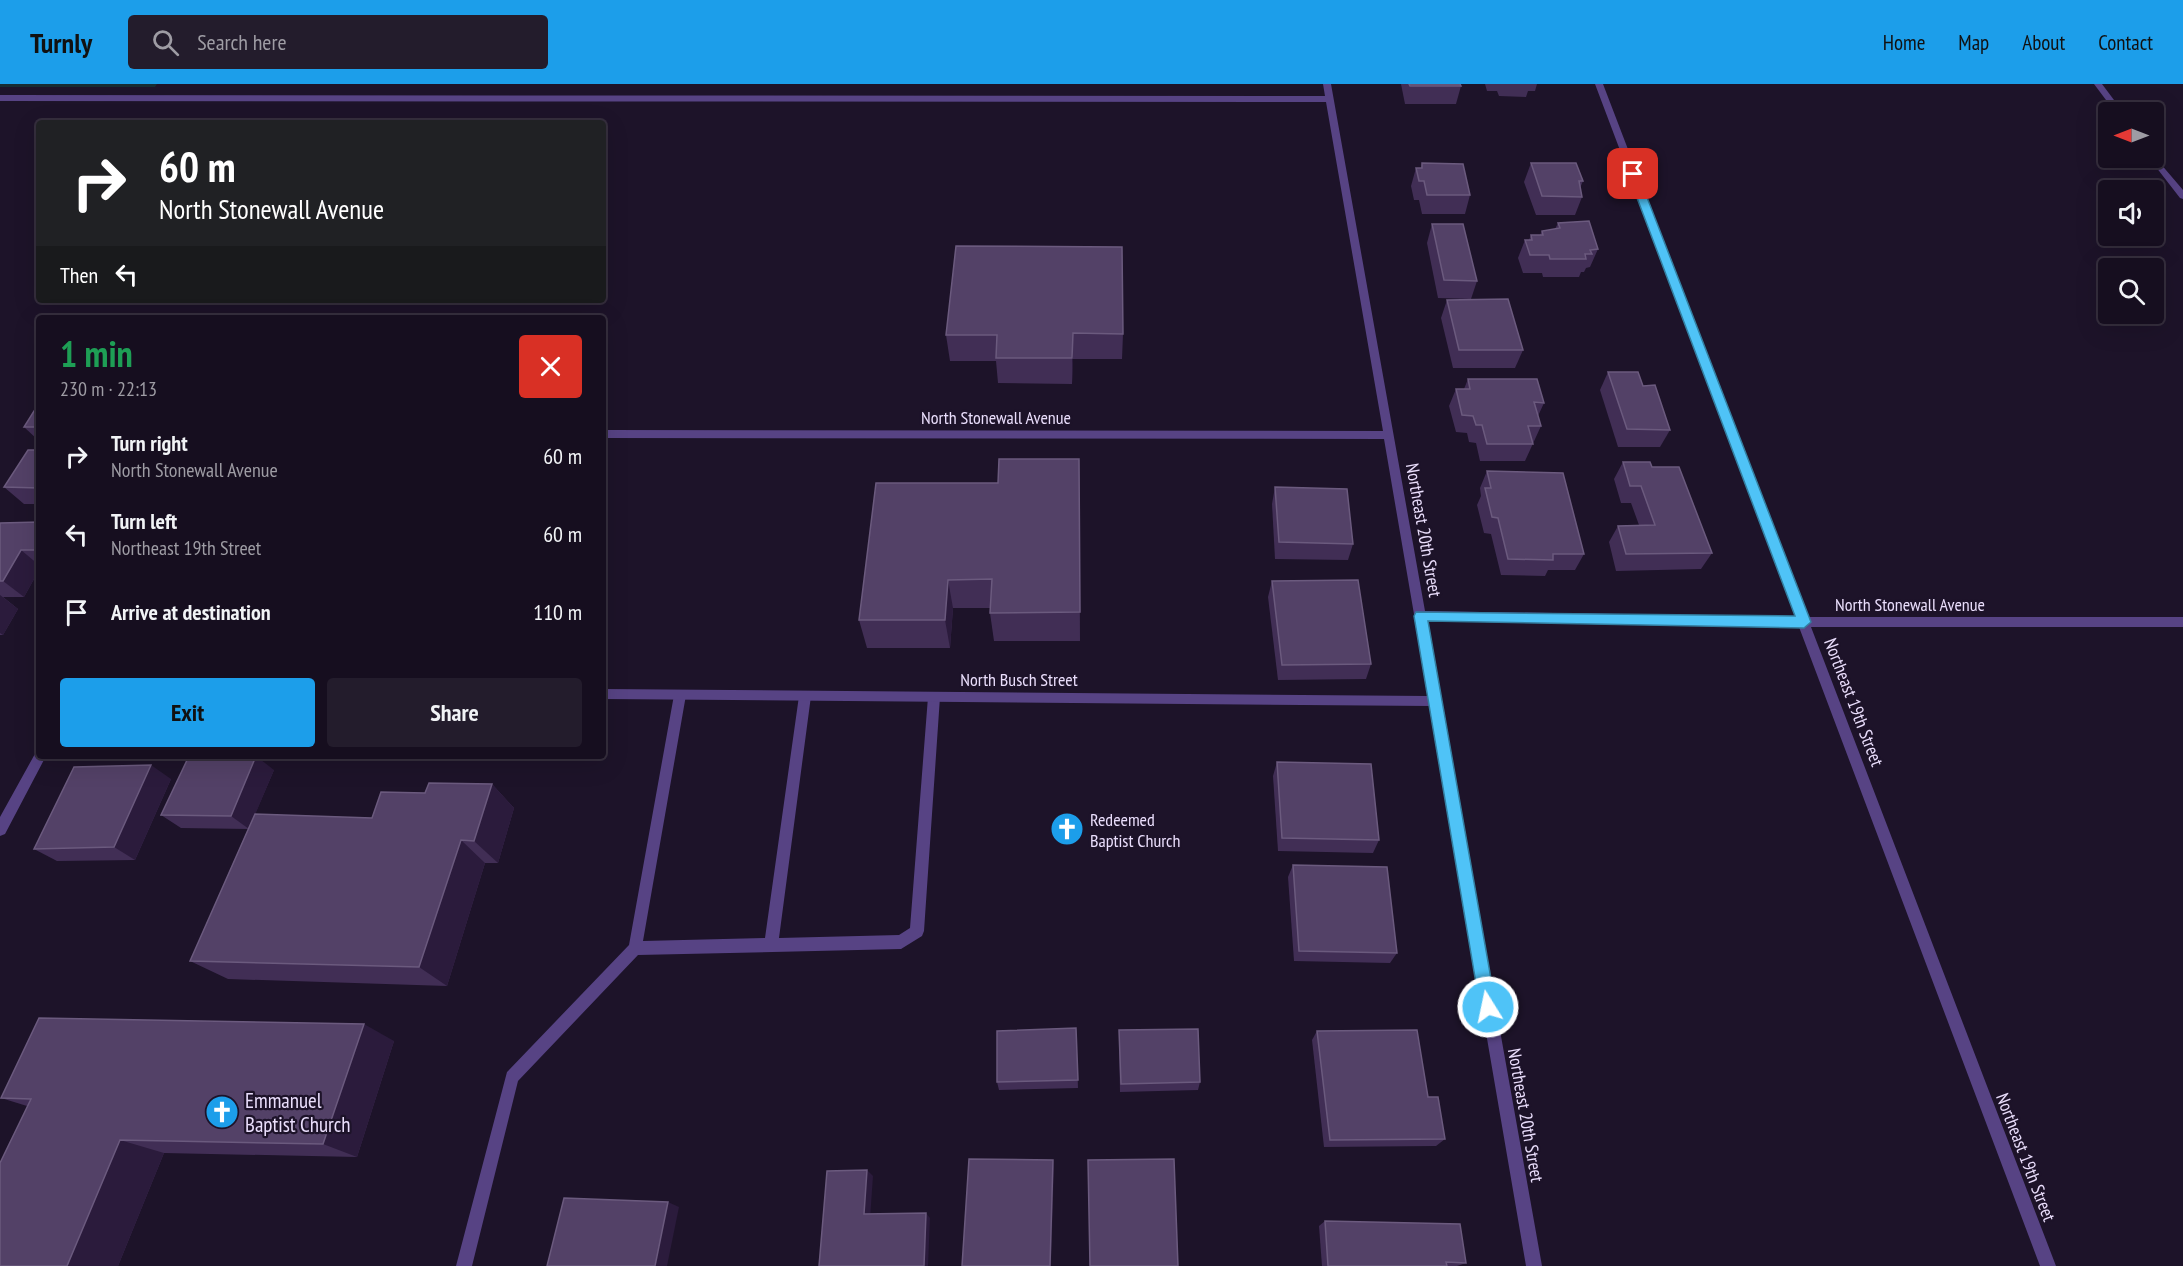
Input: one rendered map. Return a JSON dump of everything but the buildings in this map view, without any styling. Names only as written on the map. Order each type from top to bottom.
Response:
[{"type":"street","name":"Northeast 20th Street","points":[[1327,84],[1534,1266]]},
{"type":"street","name":"Northeast 19th Street","points":[[1599,84],[2048,1266]]},
{"type":"street","points":[[2097,84],[2111,102]]},
{"type":"street","points":[[0,98],[1329,99]]},
{"type":"street","points":[[2162,168],[2183,196]]},
{"type":"street","name":"North Stonewall Avenue","points":[[606,434],[1389,435]]},
{"type":"street","name":"North Stonewall Avenue","points":[[1420,616],[1804,622],[2183,622]]},
{"type":"street","name":"North Busch Street","points":[[606,694],[1435,701]]},
{"type":"street","points":[[464,1266],[513,1077],[635,948],[680,695]]},
{"type":"street","points":[[771,945],[805,696]]},
{"type":"street","points":[[635,948],[901,942],[917,931],[934,697]]},
{"type":"street","points":[[0,830],[38,759]]},
{"type":"shaded area","points":[[0,84],[157,84],[155,87],[0,87]]},
{"type":"place","name":"Redeemed Baptist Church","points":[[1067,829]]},
{"type":"place","name":"Emmanuel Baptist Church","points":[[222,1112]]},
{"type":"route","points":[[1488,1007],[1420,616],[1804,622],[1633,174]]}]
